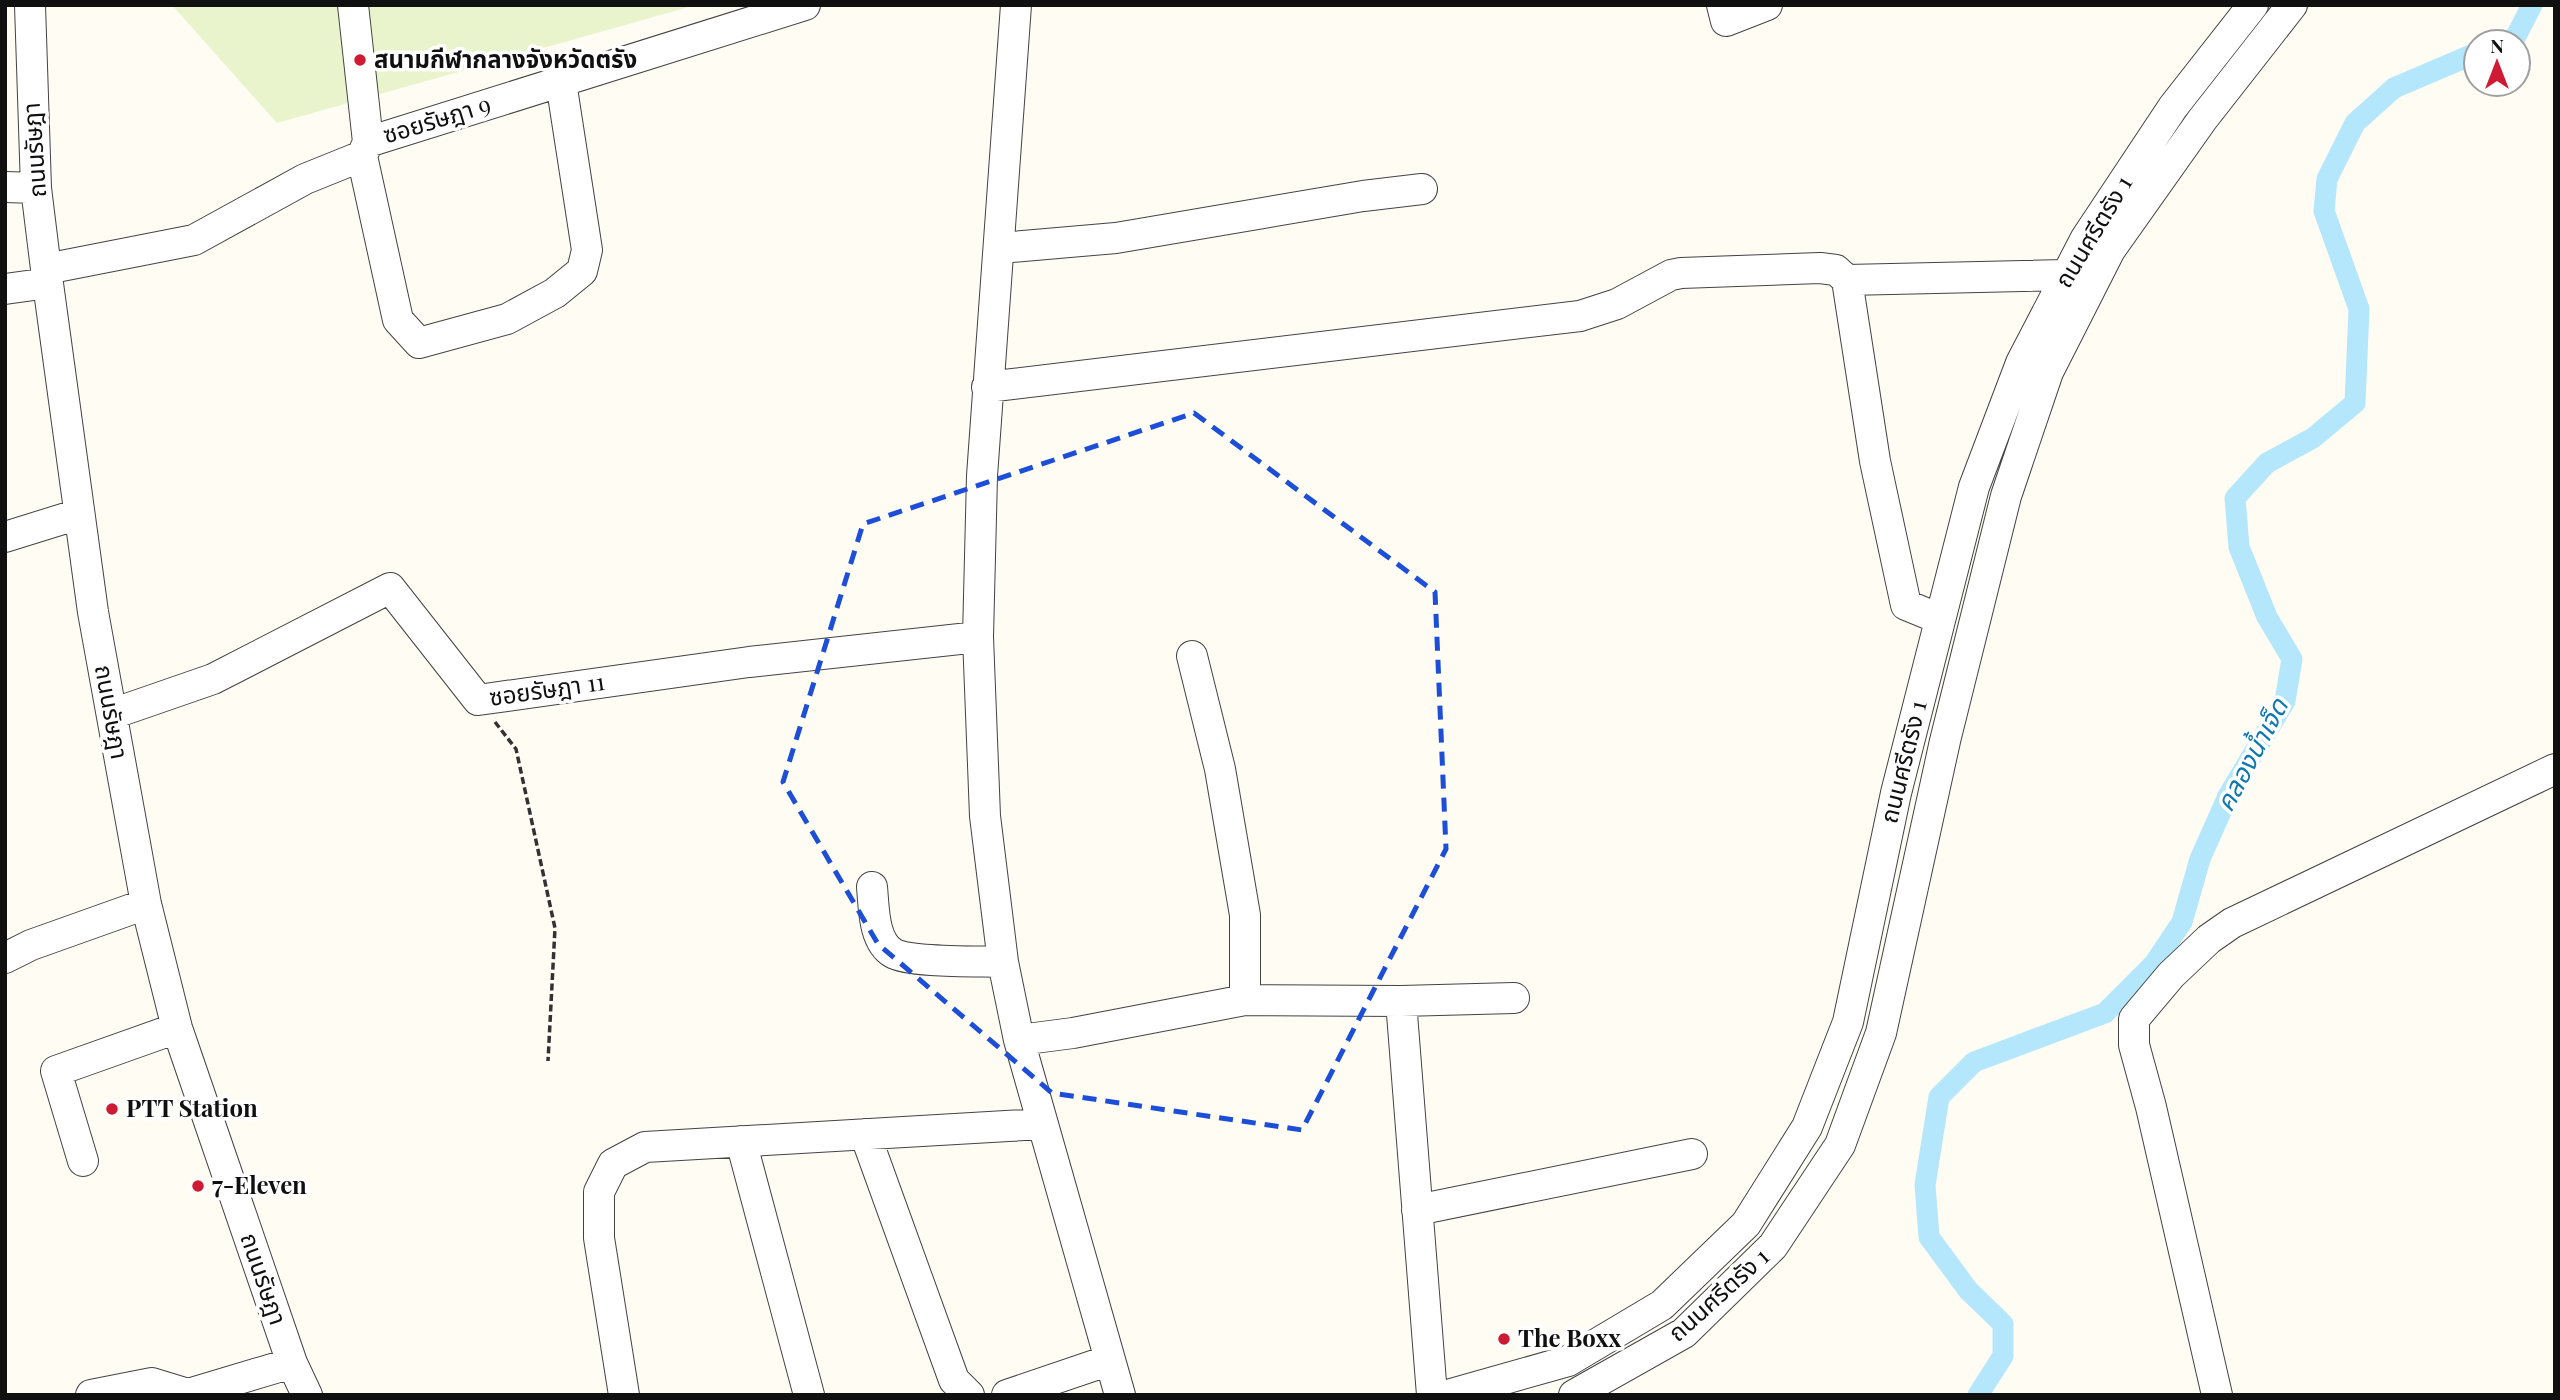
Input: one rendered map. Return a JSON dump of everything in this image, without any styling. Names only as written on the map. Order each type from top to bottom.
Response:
[{"type":"street","name":"ถนนรัษฎา","points":[[30,5],[36,188],[47,276],[93,612],[146,904],[177,1028],[292,1363],[307,1395]]},
{"type":"street","points":[[354,5],[365,149],[398,320],[419,343],[507,318],[555,293],[582,271],[587,250],[561,82]]},
{"type":"street","name":"ซอยรัษฎา 9","points":[[5,289],[194,240],[305,178],[365,149],[561,82],[805,5]]},
{"type":"street","points":[[1016,5],[982,476],[978,637],[985,816],[1003,962],[1018,1040],[1120,1395]]},
{"type":"street","points":[[1724,13],[1767,5]]},
{"type":"street","name":"ถนนศรีตรัง 1","points":[[1448,1395],[1568,1361],[1662,1305],[1746,1224],[1807,1127],[1848,1022],[1896,793],[1974,487],[2021,363],[2086,238],[2173,107],[2253,5]]},
{"type":"street","name":"ถนนศรีตรัง 1","points":[[1574,1395],[1684,1333],[1773,1246],[1840,1145],[1881,1033],[1945,741],[2002,510],[2048,372],[2110,250],[2202,120],[2292,5]]},
{"type":"street","points":[[5,187],[36,188]]},
{"type":"street","points":[[999,248],[1116,238],[1363,196],[1422,189]]},
{"type":"street","points":[[987,387],[1580,316],[1617,304],[1671,275],[1681,273],[1820,268],[1836,270],[1847,280],[1875,461],[1906,605],[1940,619]]},
{"type":"street","points":[[1847,280],[2065,275]]},
{"type":"street","points":[[5,537],[79,514]]},
{"type":"street","name":"ซอยรัษฎา 11","points":[[112,714],[213,679],[390,588],[478,700],[749,662],[978,637]]},
{"type":"street","points":[[1192,656],[1220,769],[1245,915],[1245,1000]]},
{"type":"street","points":[[2217,1395],[2151,1107],[2134,1045],[2134,1018],[2171,975],[2209,939],[2232,923],[2555,769]]},
{"type":"street","points":[[872,887],[875,919],[881,938],[892,953],[911,958],[1003,962]]},
{"type":"street","points":[[5,958],[31,945],[146,904]]},
{"type":"street","points":[[1018,1040],[1073,1033],[1245,1000],[1401,1001],[1514,998]]},
{"type":"street","points":[[1401,1001],[1432,1395]]},
{"type":"street","points":[[83,1161],[56,1071],[177,1028]]},
{"type":"street","points":[[624,1395],[599,1238],[599,1192],[613,1164],[645,1147],[1042,1124]]},
{"type":"street","points":[[865,1134],[954,1380],[969,1395]]},
{"type":"street","points":[[741,1141],[809,1395]]},
{"type":"street","points":[[1418,1210],[1692,1154]]},
{"type":"street","points":[[1007,1395],[1110,1360]]},
{"type":"street","points":[[91,1395],[152,1383],[188,1394],[292,1363]]},
{"type":"path","points":[[478,700],[516,749],[555,928],[548,1061]]},
{"type":"highlighted area","points":[[1194,413],[1435,592],[1446,849],[1302,1130],[1052,1093],[878,944],[783,782],[863,524]]},
{"type":"green space","name":"สนามกีฬากลางจังหวัดตรัง","points":[[172,5],[696,5],[277,123]]},
{"type":"waterway","name":"คลองน้ำเจ็ด","points":[[2520,28],[2532,5]]},
{"type":"waterway","name":"คลองน้ำเจ็ด","points":[[1978,1395],[2003,1356],[2003,1324],[1968,1290],[1929,1237],[1925,1185],[1939,1097],[1974,1062],[2105,1013],[2154,964],[2182,922],[2200,859],[2228,796],[2285,701],[2292,659],[2267,617],[2239,547],[2235,498],[2267,463],[2313,438],[2355,403],[2359,309],[2324,211],[2327,179],[2355,123],[2394,88],[2462,59]]},
{"type":"place","name":"สนามกีฬากลางจังหวัดตรัง","points":[[360,60]]},
{"type":"place","name":"PTT Station","points":[[112,1109]]},
{"type":"place","name":"7-Eleven","points":[[198,1186]]},
{"type":"place","name":"The Boxx","points":[[1504,1339]]}]
